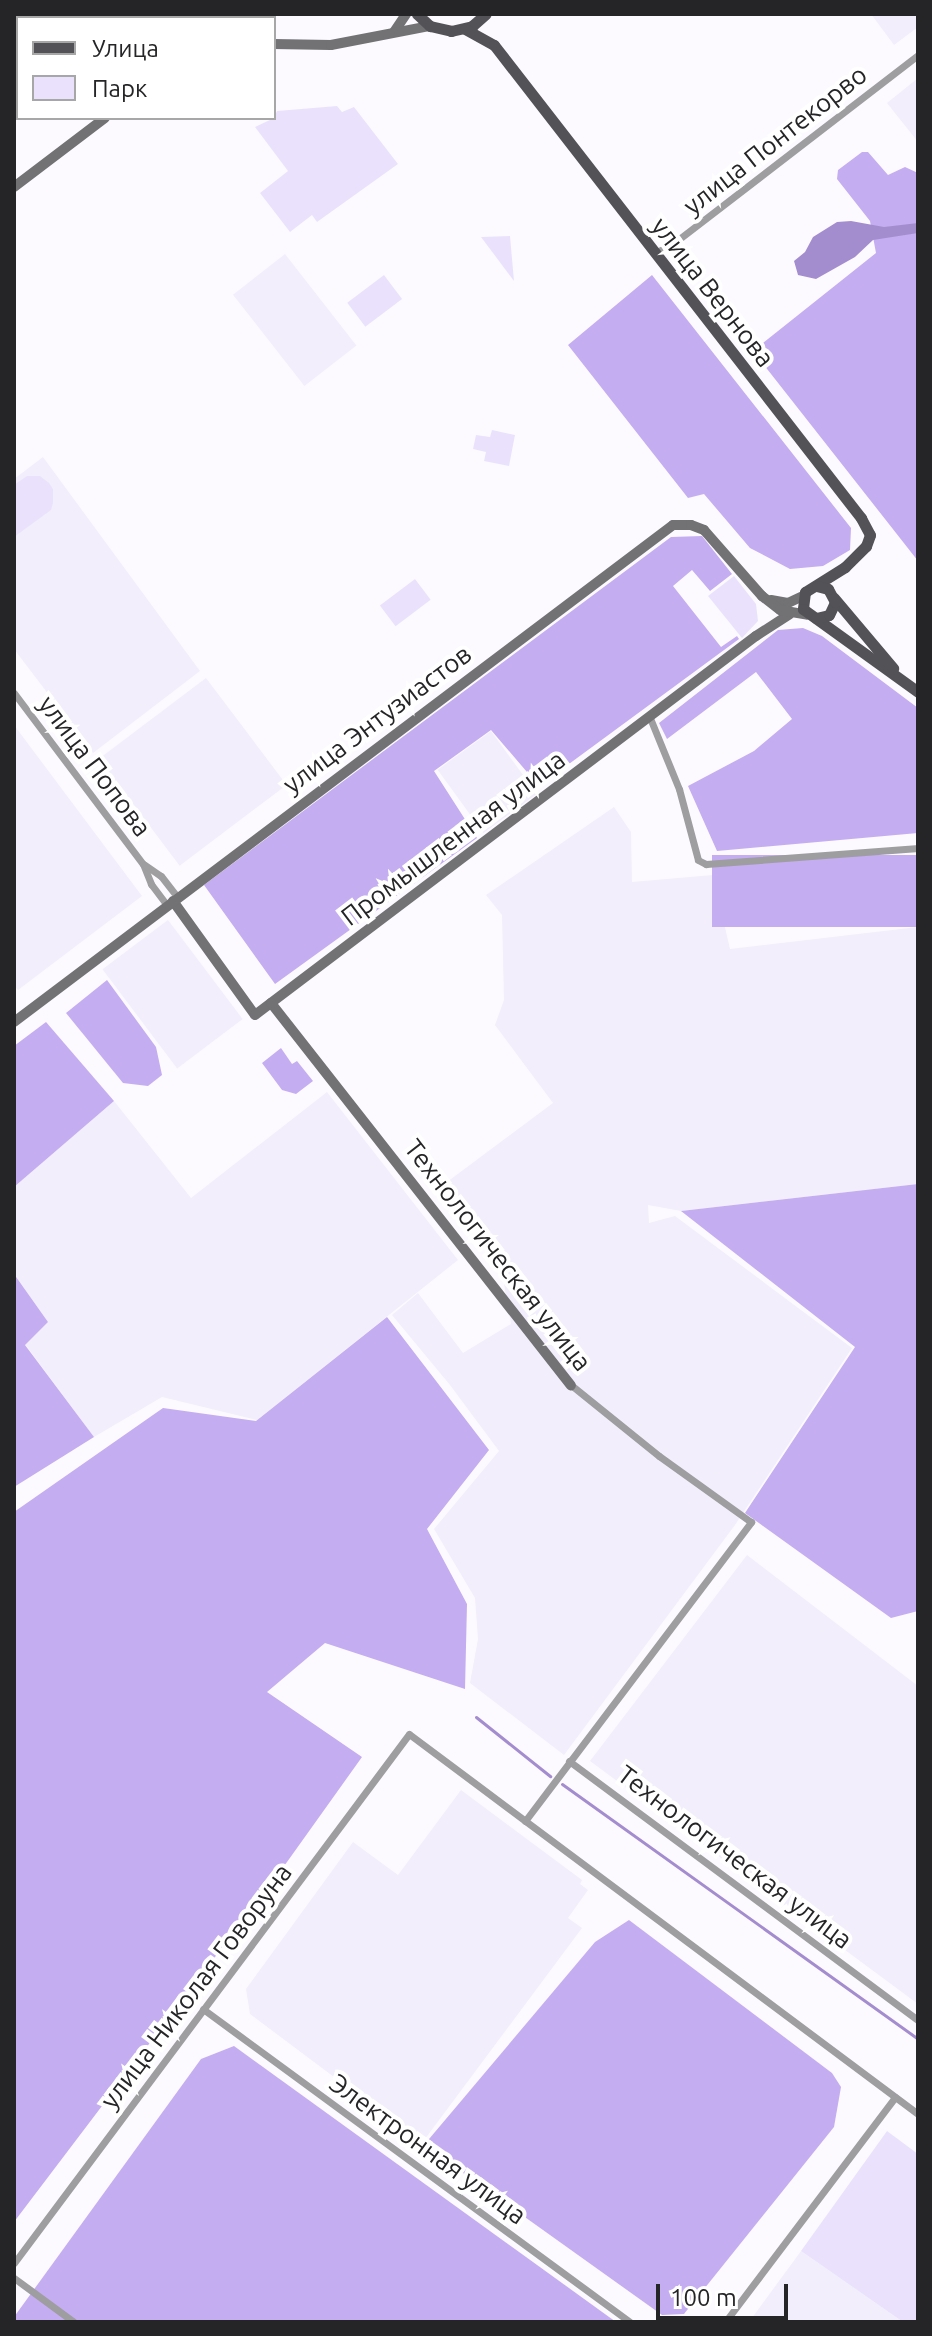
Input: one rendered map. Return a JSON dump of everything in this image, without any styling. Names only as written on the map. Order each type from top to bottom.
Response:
[{"type":"main road","points":[[417,14],[430,26],[451,31],[465,29],[487,14]]},
{"type":"main road","name":"улица Вернова","points":[[487,14],[494,45]]},
{"type":"main road","name":"улица Вернова","points":[[465,29],[494,45],[868,528],[869,541],[845,567],[817,586]]},
{"type":"main road","name":"улица Вернова","points":[[833,596],[845,567]]},
{"type":"main road","points":[[906,683],[833,596],[817,586],[803,596],[811,617],[918,692]]},
{"type":"main road","points":[[811,617],[829,615],[833,596]]},
{"type":"street","points":[[394,32],[406,14]]},
{"type":"street","points":[[276,44],[331,45],[430,26]]},
{"type":"street","name":"улица Понтекорво","points":[[654,253],[670,246],[918,55]]},
{"type":"street","points":[[14,187],[102,120]]},
{"type":"street","name":"улица Энтузиастов","points":[[14,1022],[673,525],[691,525],[704,530],[762,596],[790,614],[811,617]]},
{"type":"street","points":[[762,596],[780,603],[803,596]]},
{"type":"street","name":"Промышленная улица","points":[[271,1003],[756,636],[790,614]]},
{"type":"street","name":"улица Попова","points":[[14,693],[143,864],[151,884],[173,901]]},
{"type":"street","points":[[650,718],[679,789],[698,860],[706,864],[918,848]]},
{"type":"street","name":"улица Попова","points":[[143,864],[161,876],[173,901]]},
{"type":"street","points":[[173,901],[255,1015],[271,1003]]},
{"type":"street","name":"Технологическая улица","points":[[271,1003],[571,1385],[659,1456],[751,1522],[569,1761],[918,2020]]},
{"type":"street","name":"улица Николая Говоруна","points":[[14,2263],[409,1734],[525,1821]]},
{"type":"street","points":[[569,1761],[525,1821],[918,2114]]},
{"type":"street","name":"Электронная улица","points":[[203,2009],[630,2322]]},
{"type":"street","points":[[725,2322],[895,2097]]},
{"type":"street","points":[[14,2278],[74,2322]]},
{"type":"shaded area","points":[[871,14],[918,14],[918,27],[894,45]]},
{"type":"shaded area","points":[[918,78],[918,142],[887,103]]},
{"type":"shaded area","points":[[862,152],[868,152],[888,175],[905,167],[918,173],[918,561],[753,351],[876,253],[870,221],[837,179],[838,170]]},
{"type":"shaded area","points":[[851,221],[884,227],[918,223],[918,233],[873,240],[855,257],[816,279],[798,275],[794,261],[805,252],[813,237],[837,222]]},
{"type":"shaded area","points":[[285,254],[356,345],[304,386],[233,295]]},
{"type":"shaded area","points":[[652,275],[851,528],[850,550],[823,566],[790,569],[750,548],[704,494],[688,498],[568,345]]},
{"type":"shaded area","points":[[43,457],[200,671],[93,753],[14,649],[14,479]]},
{"type":"shaded area","points":[[702,536],[732,574],[710,591],[692,570],[673,586],[721,647],[737,636],[739,639],[539,786],[491,730],[434,771],[477,838],[275,984],[204,885],[671,537]]},
{"type":"shaded area","points":[[803,628],[822,636],[918,708],[918,833],[717,851],[688,786],[754,751],[792,719],[756,672],[667,739],[659,723],[778,630]]},
{"type":"shaded area","points":[[206,678],[287,785],[180,866],[99,759]]},
{"type":"shaded area","points":[[14,725],[142,896],[18,990],[14,985]]},
{"type":"shaded area","points":[[491,731],[537,794],[483,833],[438,770]]},
{"type":"shaded area","points":[[614,807],[631,832],[632,882],[713,875],[730,949],[918,927],[918,1184],[681,1211],[648,1205],[649,1223],[675,1216],[852,1348],[735,1525],[564,1755],[470,1683],[478,1639],[475,1598],[434,1529],[499,1451],[392,1315],[418,1293],[463,1353],[511,1324],[499,1255],[447,1182],[553,1103],[495,1025],[504,1000],[502,915],[486,895]]},
{"type":"shaded area","points":[[712,855],[918,855],[918,927],[712,927]]},
{"type":"shaded area","points":[[168,920],[243,1019],[177,1068],[103,969]]},
{"type":"shaded area","points":[[107,980],[156,1047],[162,1075],[148,1086],[123,1083],[66,1013]]},
{"type":"shaded area","points":[[46,1022],[114,1101],[14,1187],[14,1046]]},
{"type":"shaded area","points":[[281,1048],[292,1064],[297,1061],[313,1081],[296,1094],[282,1090],[262,1063]]},
{"type":"shaded area","points":[[327,1092],[458,1260],[257,1420],[162,1397],[94,1437],[25,1344],[48,1322],[14,1274],[14,1187],[114,1101],[191,1198]]},
{"type":"shaded area","points":[[918,1184],[918,1611],[891,1618],[745,1513],[855,1347],[681,1211]]},
{"type":"shaded area","points":[[14,1274],[48,1322],[25,1345],[94,1437],[14,1487]]},
{"type":"shaded area","points":[[387,1317],[489,1450],[427,1529],[467,1604],[465,1689],[325,1643],[267,1692],[362,1757],[287,1862],[14,2222],[14,1512],[163,1408],[256,1421]]},
{"type":"shaded area","points":[[747,1555],[918,1686],[918,2004],[590,1761]]},
{"type":"shaded area","points":[[461,1790],[582,1880],[580,1884],[588,1890],[568,1918],[582,1928],[422,2143],[250,2014],[246,1989],[353,1842],[398,1875]]},
{"type":"shaded area","points":[[629,1920],[832,2073],[841,2087],[834,2127],[684,2314],[662,2315],[424,2145],[595,1942]]},
{"type":"shaded area","points":[[234,2046],[616,2322],[14,2322],[14,2317],[201,2059]]},
{"type":"shaded area","points":[[801,2251],[903,2322],[749,2322]]},
{"type":"green space","points":[[337,106],[342,112],[354,107],[398,164],[317,222],[312,215],[290,232],[260,193],[288,171],[255,127],[276,120],[277,111]]},
{"type":"green space","points":[[510,236],[514,281],[481,237]]},
{"type":"green space","points":[[384,275],[402,299],[365,327],[347,303]]},
{"type":"green space","points":[[492,430],[515,435],[509,466],[484,461],[486,452],[473,449],[476,435],[490,437]]},
{"type":"green space","points":[[27,476],[40,476],[49,483],[53,489],[53,503],[51,510],[14,537],[14,485]]},
{"type":"green space","points":[[734,576],[756,604],[758,621],[742,638],[708,596]]},
{"type":"green space","points":[[415,579],[431,600],[396,626],[380,605]]},
{"type":"green space","points":[[887,2131],[918,2154],[918,2322],[903,2322],[801,2251]]},
{"type":"waterway","points":[[476,1717],[550,1776]]},
{"type":"waterway","points":[[562,1784],[918,2039]]}]
